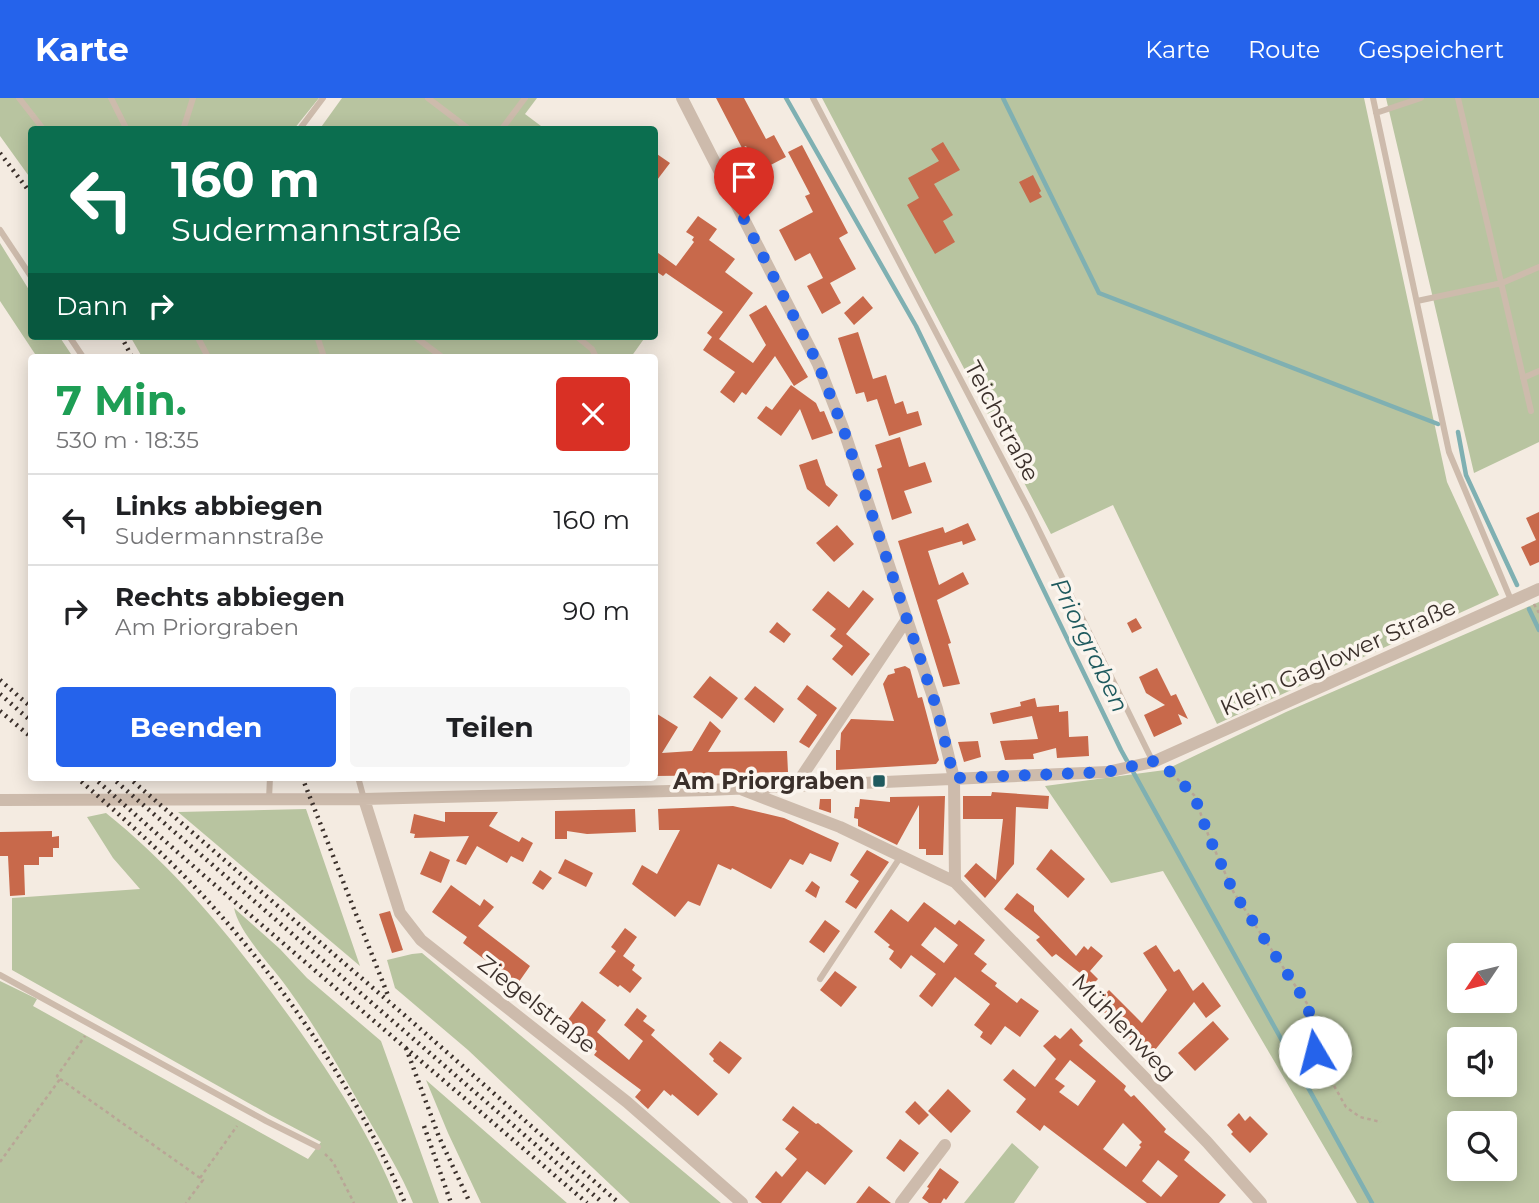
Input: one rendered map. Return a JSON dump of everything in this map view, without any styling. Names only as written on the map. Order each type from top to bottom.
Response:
[{"type":"street","points":[[682,98],[818,364],[843,428],[937,709],[954,778],[955,882]]},
{"type":"street","name":"Klein Gaglower Straße","points":[[0,800],[364,799],[737,788],[1107,772],[1156,761],[1539,589]]},
{"type":"street","points":[[796,785],[907,619]]},
{"type":"street","name":"Mühlenweg","points":[[737,788],[840,827],[955,882],[1207,1142],[1261,1203]]},
{"type":"street","name":"Ziegelstraße","points":[[364,799],[400,913],[421,940],[627,1102],[742,1203]]},
{"type":"street","points":[[901,1203],[945,1144]]},
{"type":"lane","points":[[19,98],[41,126]]},
{"type":"lane","points":[[111,98],[125,126]]},
{"type":"lane","points":[[184,126],[193,98]]},
{"type":"lane","points":[[303,126],[323,98]]},
{"type":"lane","points":[[428,98],[465,126]]},
{"type":"lane","points":[[504,126],[525,98]]},
{"type":"lane","name":"Teichstraße","points":[[813,98],[1029,510],[1156,761]]},
{"type":"lane","points":[[1373,98],[1449,452],[1512,603]]},
{"type":"lane","points":[[1376,113],[1421,98]]},
{"type":"lane","points":[[1458,98],[1531,411]]},
{"type":"lane","points":[[0,230],[28,272]]},
{"type":"lane","points":[[1418,301],[1502,284],[1539,267]]},
{"type":"lane","points":[[419,340],[438,354]]},
{"type":"lane","points":[[581,340],[594,354]]},
{"type":"lane","points":[[1523,378],[1539,371]]},
{"type":"lane","points":[[269,799],[270,781]]},
{"type":"lane","points":[[359,781],[364,799]]},
{"type":"lane","points":[[820,979],[901,856]]},
{"type":"lane","points":[[0,975],[318,1147]]},
{"type":"path","points":[[1156,761],[1194,795],[1234,893],[1308,1005],[1315,1052],[1346,1107],[1360,1117],[1381,1122]]},
{"type":"path","points":[[85,1036],[57,1076],[203,1180],[186,1203]]},
{"type":"path","points":[[0,1162],[60,1079]]},
{"type":"path","points":[[200,1178],[237,1126]]},
{"type":"path","points":[[318,1147],[333,1162],[354,1203]]},
{"type":"green space","points":[[0,98],[319,98],[296,126],[28,126],[28,175],[0,136]]},
{"type":"green space","points":[[342,98],[537,98],[525,114],[541,126],[322,126]]},
{"type":"green space","points":[[822,98],[1364,98],[1447,482],[1499,595],[1217,724],[1113,505],[1051,534]]},
{"type":"green space","points":[[1386,98],[1539,98],[1539,442],[1474,473]]},
{"type":"green space","points":[[0,243],[28,288],[28,340],[62,340],[71,354],[35,354],[0,301]]},
{"type":"green space","points":[[132,340],[643,340],[633,354],[140,354]]},
{"type":"green space","points":[[1539,602],[1539,1203],[1357,1203],[1163,871],[1111,883],[1045,786],[1165,770],[1286,712]]},
{"type":"green space","points":[[306,809],[360,966],[178,812]]},
{"type":"green space","points":[[106,813],[184,885],[230,939],[294,1023],[352,1110],[398,1203],[0,1203],[0,981],[37,999],[33,1006],[308,1159],[321,1142],[12,970],[12,898],[140,889],[113,858],[87,817]]},
{"type":"green space","points":[[234,908],[280,949],[307,978],[381,1041],[439,1203],[413,1203],[392,1159],[321,1039],[302,1008],[250,940]]},
{"type":"green space","points":[[422,953],[721,1203],[630,1203],[468,1050],[395,988],[387,960]]},
{"type":"green space","points":[[426,1080],[567,1203],[481,1203]]},
{"type":"green space","points":[[1012,1143],[1039,1167],[1014,1203],[964,1203]]},
{"type":"building","points":[[716,98],[744,98],[766,139],[774,135],[786,157],[759,171],[746,146],[742,148]]},
{"type":"building","points":[[943,142],[960,170],[934,184],[953,215],[943,221],[955,242],[935,254],[907,205],[919,198],[908,178],[939,161],[931,149]]},
{"type":"building","points":[[802,145],[848,233],[839,238],[856,269],[830,283],[841,303],[822,314],[807,286],[823,278],[810,253],[795,261],[779,230],[813,212],[805,196],[810,194],[788,152]]},
{"type":"building","points":[[658,155],[670,163],[658,179]]},
{"type":"building","points":[[1033,175],[1042,197],[1030,203],[1019,182]]},
{"type":"building","points":[[698,216],[717,229],[709,240],[735,259],[725,272],[753,293],[719,339],[753,363],[766,345],[749,315],[766,305],[808,377],[794,386],[775,356],[746,395],[742,392],[734,403],[720,392],[735,372],[703,350],[712,337],[707,333],[723,312],[666,273],[663,276],[658,273],[658,253],[676,266],[694,242],[694,237],[686,232]]},
{"type":"building","points":[[863,296],[873,308],[854,325],[844,313]]},
{"type":"building","points":[[858,332],[873,379],[886,375],[895,404],[903,401],[907,414],[918,411],[922,425],[889,436],[877,399],[867,402],[864,392],[856,394],[838,338]]},
{"type":"building","points":[[791,385],[816,403],[820,412],[824,411],[833,433],[812,440],[800,409],[781,436],[757,418],[766,406],[772,410]]},
{"type":"building","points":[[900,437],[909,467],[925,462],[932,482],[904,491],[912,513],[892,520],[877,469],[882,467],[875,445]]},
{"type":"building","points":[[817,459],[826,485],[838,495],[829,507],[807,489],[799,465]]},
{"type":"building","points":[[1539,512],[1539,562],[1530,566],[1521,547],[1536,540],[1526,518]]},
{"type":"building","points":[[968,523],[976,540],[963,545],[962,541],[928,551],[939,585],[963,572],[969,584],[937,600],[951,643],[948,644],[960,684],[943,687],[898,541],[943,527],[945,533]]},
{"type":"building","points":[[837,525],[854,544],[834,562],[816,543]]},
{"type":"building","points":[[863,590],[874,599],[846,634],[870,654],[852,676],[832,659],[843,646],[830,636],[836,629],[812,610],[828,591],[849,608]]},
{"type":"building","points":[[1136,618],[1142,628],[1132,633],[1127,623]]},
{"type":"building","points":[[777,622],[791,634],[784,643],[769,632]]},
{"type":"building","points":[[905,666],[910,669],[918,698],[922,697],[939,760],[936,764],[836,770],[836,750],[840,750],[841,733],[851,719],[894,721],[883,684],[888,675],[895,673],[894,669]]},
{"type":"building","points":[[1157,668],[1171,696],[1176,694],[1188,719],[1178,714],[1182,724],[1154,737],[1144,715],[1165,705],[1146,693],[1139,677]]},
{"type":"building","points":[[710,676],[738,698],[722,719],[693,697]]},
{"type":"building","points":[[807,685],[837,708],[809,748],[799,742],[817,715],[797,699]]},
{"type":"building","points":[[755,686],[784,709],[774,723],[744,699]]},
{"type":"building","points":[[1035,698],[1037,707],[1059,705],[1059,712],[1068,711],[1069,737],[1088,736],[1089,756],[1057,758],[1056,748],[1033,754],[1034,759],[1005,760],[1000,741],[1038,739],[1032,716],[993,724],[990,713],[1021,706],[1020,702]]},
{"type":"building","points":[[658,714],[678,727],[662,753],[692,751],[710,721],[721,731],[708,752],[787,751],[788,772],[658,776]]},
{"type":"building","points":[[978,741],[981,757],[964,762],[958,742]]},
{"type":"building","points":[[992,792],[1049,796],[1048,809],[1016,807],[1014,864],[985,898],[964,876],[976,863],[996,880],[1003,819],[963,819],[963,796],[991,796]]},
{"type":"building","points":[[945,796],[943,855],[926,855],[926,849],[919,849],[919,805],[897,845],[858,826],[858,819],[854,818],[855,807],[859,807],[860,799],[890,802],[890,797]]},
{"type":"building","points":[[820,799],[831,799],[831,813],[819,809]]},
{"type":"building","points":[[733,806],[784,818],[839,843],[831,862],[810,853],[803,865],[790,859],[771,889],[732,868],[731,870],[718,864],[700,906],[688,901],[675,917],[632,884],[642,865],[657,874],[680,830],[659,830],[658,809]]},
{"type":"building","points":[[635,809],[636,832],[587,834],[567,831],[567,839],[555,839],[555,811]]},
{"type":"building","points":[[445,812],[498,812],[489,826],[519,842],[522,837],[533,843],[523,862],[511,856],[507,863],[477,846],[466,865],[456,861],[469,836],[414,838],[415,834],[410,833],[414,814],[445,822]]},
{"type":"building","points":[[52,831],[52,837],[59,836],[59,848],[53,848],[53,857],[39,857],[39,865],[24,865],[25,895],[10,896],[8,856],[0,856],[0,832]]},
{"type":"building","points":[[1051,849],[1085,879],[1068,898],[1036,869]]},
{"type":"building","points":[[867,850],[889,862],[856,909],[845,902],[859,881],[850,875]]},
{"type":"building","points":[[430,851],[450,860],[441,883],[420,874]]},
{"type":"building","points":[[565,859],[593,873],[586,887],[558,873]]},
{"type":"building","points":[[540,870],[552,878],[543,890],[532,883]]},
{"type":"building","points":[[812,881],[820,887],[816,898],[805,891]]},
{"type":"building","points":[[451,885],[480,906],[484,899],[494,907],[478,926],[530,966],[516,986],[463,943],[467,937],[432,912]]},
{"type":"building","points":[[1017,893],[1034,906],[1034,911],[1076,956],[1084,946],[1088,950],[1091,946],[1103,956],[1090,971],[1098,979],[1093,984],[1089,981],[1082,991],[1072,983],[1080,973],[1056,954],[1052,957],[1036,940],[1040,937],[1004,909]]},
{"type":"building","points":[[924,902],[955,925],[959,920],[985,940],[974,954],[987,964],[981,971],[1017,1003],[1021,998],[1039,1011],[1020,1037],[1005,1026],[991,1045],[980,1037],[983,1032],[974,1025],[990,1004],[955,977],[932,1007],[919,996],[936,974],[911,955],[901,969],[889,959],[894,951],[888,947],[890,945],[874,932],[891,909],[908,922]],"holes":[[[935,927],[958,945],[944,963],[921,945]]]},
{"type":"building","points":[[390,911],[403,950],[392,953],[379,914]]},
{"type":"building","points":[[825,920],[840,931],[824,953],[809,942]]},
{"type":"building","points":[[625,928],[637,937],[623,956],[635,965],[632,970],[642,978],[630,993],[599,973],[616,951],[611,947]]},
{"type":"building","points":[[1156,945],[1174,972],[1179,969],[1193,991],[1203,982],[1221,1006],[1206,1018],[1194,1002],[1146,1061],[1119,1026],[1095,1004],[1109,990],[1142,1023],[1167,990],[1143,953]]},
{"type":"building","points":[[835,971],[857,987],[841,1007],[820,990]]},
{"type":"building","points":[[582,1001],[606,1020],[597,1032],[629,1060],[643,1041],[624,1025],[637,1008],[647,1016],[643,1021],[655,1030],[651,1035],[718,1094],[698,1116],[664,1090],[648,1109],[635,1097],[641,1090],[594,1055],[597,1051],[564,1025]]},
{"type":"building","points":[[1213,1021],[1229,1039],[1195,1071],[1178,1053]]},
{"type":"building","points":[[1071,1028],[1083,1041],[1079,1045],[1126,1086],[1124,1090],[1131,1097],[1134,1095],[1166,1129],[1164,1132],[1190,1152],[1184,1160],[1226,1195],[1219,1203],[1147,1203],[1044,1125],[1040,1131],[1016,1112],[1026,1099],[1003,1080],[1013,1069],[1035,1087],[1056,1059],[1043,1046],[1055,1035],[1060,1039]],"holes":[[[1070,1060],[1096,1081],[1078,1106],[1059,1092],[1065,1086],[1055,1079]],[[1123,1123],[1142,1142],[1126,1167],[1103,1149]],[[1158,1160],[1178,1176],[1161,1197],[1142,1181]]]},
{"type":"building","points":[[720,1041],[742,1058],[729,1074],[713,1061],[709,1054]]},
{"type":"building","points":[[948,1089],[971,1111],[951,1133],[928,1111]]},
{"type":"building","points":[[915,1101],[929,1115],[919,1125],[905,1112]]},
{"type":"building","points":[[793,1106],[853,1151],[825,1185],[807,1171],[781,1203],[762,1203],[755,1197],[776,1171],[782,1177],[797,1159],[785,1149],[799,1132],[782,1120]]},
{"type":"building","points":[[1239,1113],[1245,1121],[1250,1116],[1268,1134],[1250,1153],[1231,1134],[1233,1132],[1227,1125]]},
{"type":"building","points":[[900,1139],[919,1153],[904,1172],[886,1158]]},
{"type":"building","points":[[940,1168],[959,1182],[946,1200],[944,1198],[941,1203],[929,1203],[922,1198]]},
{"type":"building","points":[[869,1186],[891,1203],[856,1203]]},
{"type":"waterway","name":"Priorgraben","points":[[786,98],[916,326],[1121,750],[1372,1203]]},
{"type":"waterway","points":[[1003,98],[1099,293],[1438,424]]},
{"type":"waterway","points":[[1458,432],[1466,475],[1517,585]]},
{"type":"waterway","points":[[1529,609],[1539,630]]},
{"type":"railway","points":[[0,153],[28,190]]},
{"type":"railway","points":[[123,340],[130,354]]},
{"type":"railway","points":[[0,680],[28,704]]},
{"type":"railway","points":[[0,694],[28,718]]},
{"type":"railway","points":[[0,711],[28,735]]},
{"type":"railway","points":[[81,781],[170,862],[249,948],[300,1017],[347,1090],[388,1165],[405,1203]]},
{"type":"railway","points":[[98,781],[587,1203]]},
{"type":"railway","points":[[116,781],[603,1203]]},
{"type":"railway","points":[[133,781],[619,1203]]},
{"type":"railway","points":[[304,781],[389,998]]},
{"type":"railway","points":[[406,1048],[439,1137],[470,1203]]},
{"type":"railway","points":[[424,1126],[451,1203]]},
{"type":"place","name":"Am Priorgraben","points":[[879,781]]},
{"type":"route","points":[[744,219],[818,364],[843,428],[937,709],[954,778],[1107,772],[1158,760],[1194,795],[1234,893],[1308,1005],[1315,1052]]}]
